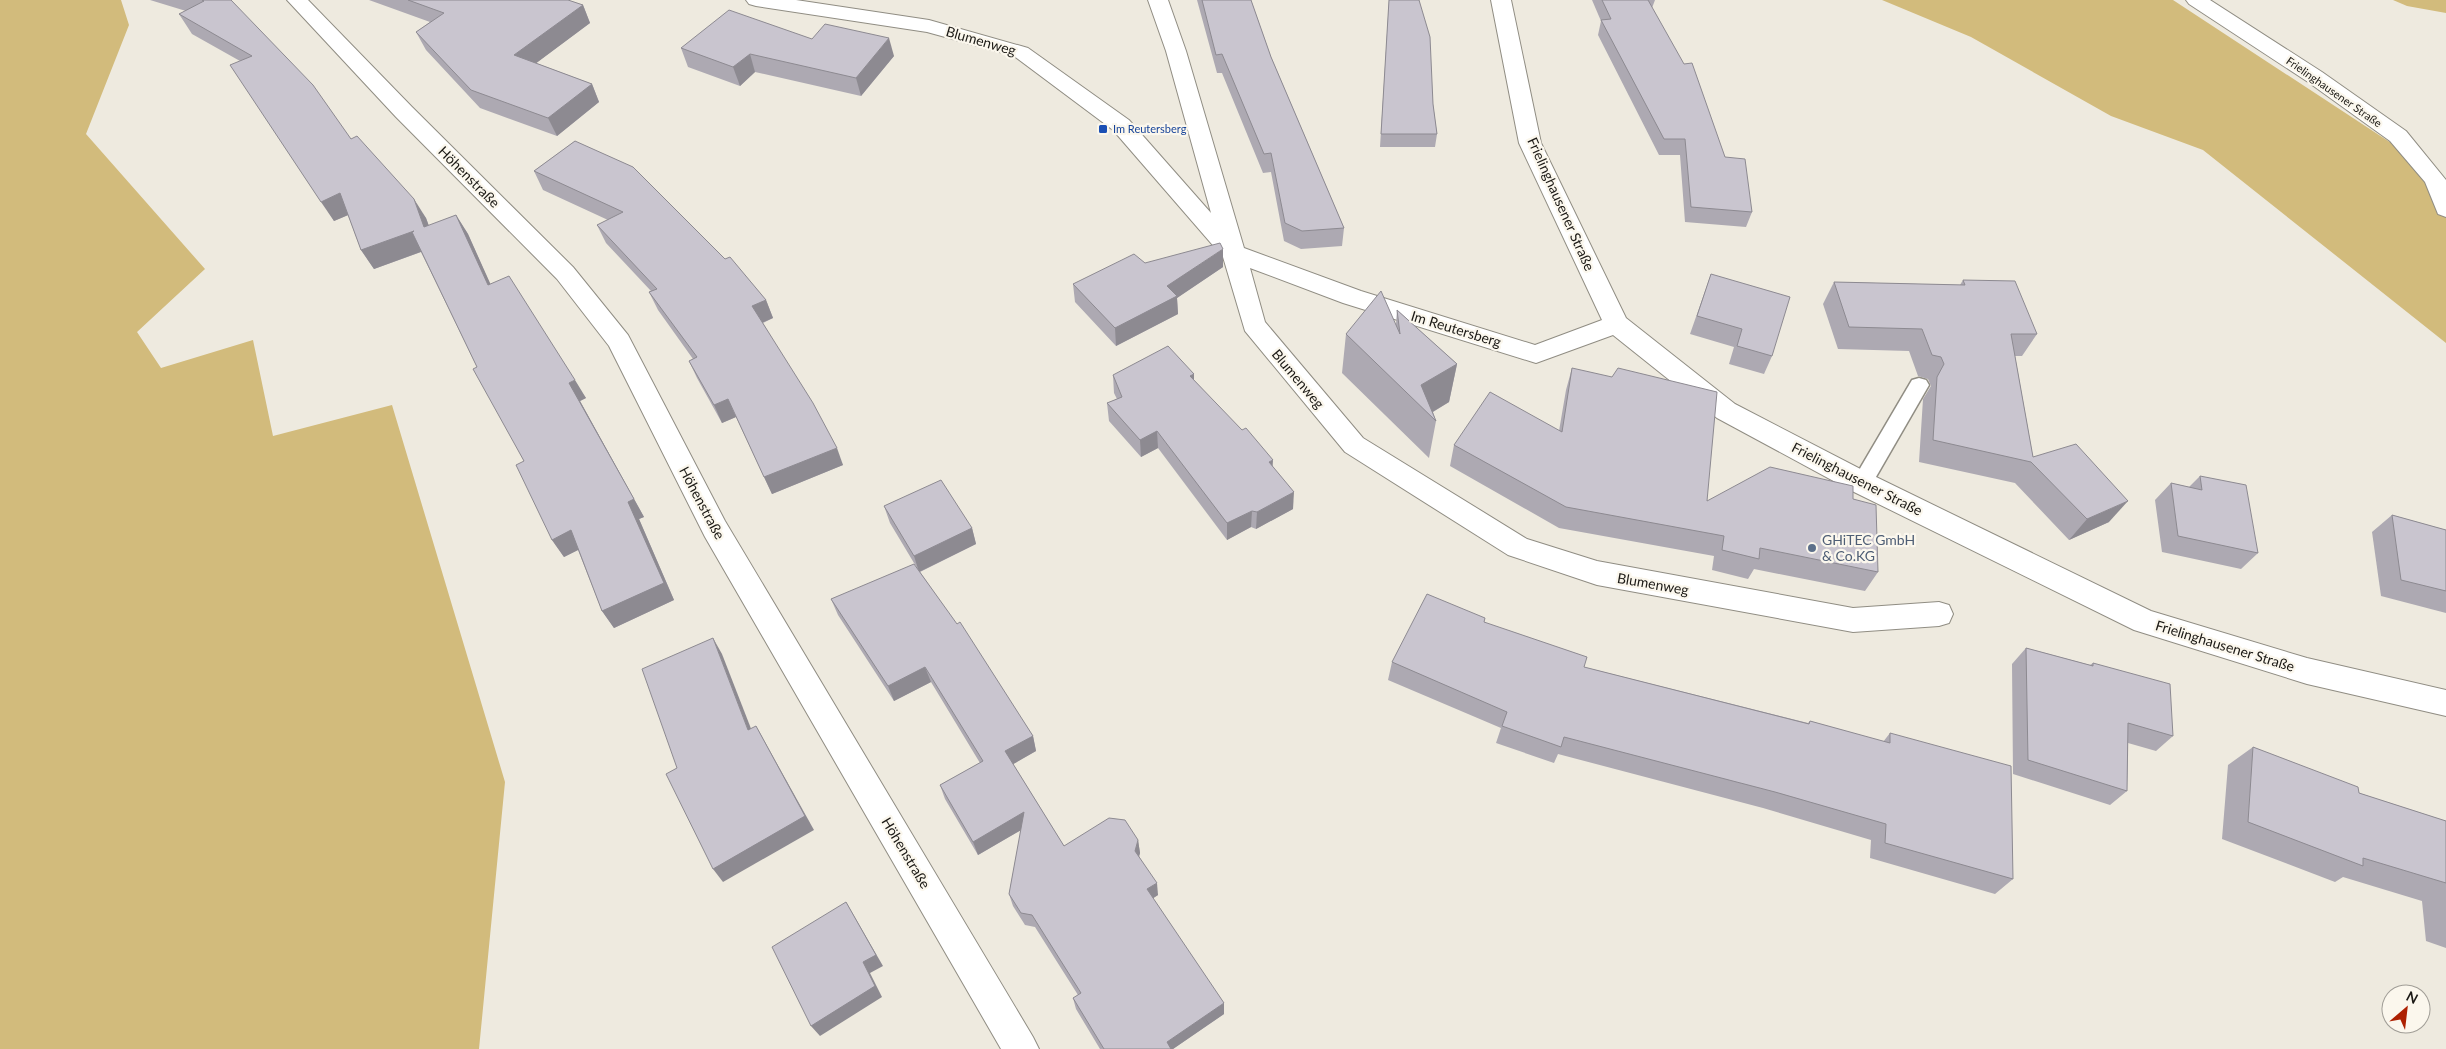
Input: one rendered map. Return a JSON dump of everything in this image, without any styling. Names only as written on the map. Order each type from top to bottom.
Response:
[{"type":"street","name":"Blumenweg","points":[[756,0],[929,26],[1022,52],[1121,125],[1232,252],[1254,325],[1354,445],[1518,547],[1597,573],[1853,620],[1939,614]]},
{"type":"street","points":[[1158,0],[1176,51],[1232,252]]},
{"type":"street","name":"Frielinghausener Straße","points":[[1501,0],[1530,143],[1616,324],[1726,411],[1862,483],[2144,621],[2307,672],[2430,701],[2446,702]]},
{"type":"street","name":"Frielinghausener Straße","points":[[2196,0],[2315,77],[2398,136],[2435,180],[2446,209]]},
{"type":"street","name":"Höhenstraße","points":[[304,7],[404,112],[565,274],[619,341],[715,529],[1021,1049]]},
{"type":"street","name":"Im Reutersberg","points":[[1232,252],[1352,297],[1536,354],[1616,324]]},
{"type":"lane","points":[[1862,483],[1919,385]]},
{"type":"shaded area","points":[[0,0],[121,0],[129,25],[86,134],[205,269],[137,332],[161,368],[253,340],[273,436],[392,405],[505,782],[479,1049],[0,1049]]},
{"type":"shaded area","points":[[1882,0],[2173,0],[2446,179],[2446,343],[2203,150],[2111,116],[1971,37]]},
{"type":"shaded area","points":[[2393,0],[2446,0],[2446,13],[2407,6]]},
{"type":"building","points":[[202,0],[231,0],[313,85],[351,139],[357,136],[414,199],[424,227],[456,215],[488,285],[509,276],[575,380],[569,383],[634,499],[628,502],[664,583],[602,611],[571,530],[552,540],[516,465],[524,461],[473,369],[477,367],[412,232],[414,231],[361,250],[340,193],[321,202],[230,65],[252,56],[179,14],[204,1]]},
{"type":"building","points":[[408,0],[568,0],[583,5],[514,55],[592,84],[548,118],[471,90],[416,32],[444,13]]},
{"type":"building","points":[[1202,0],[1251,0],[1271,57],[1344,228],[1302,231],[1285,223],[1271,153],[1264,154],[1222,54],[1216,55]]},
{"type":"building","points":[[1389,0],[1419,0],[1430,37],[1433,104],[1437,134],[1381,134]]},
{"type":"building","points":[[1602,0],[1648,0],[1684,64],[1692,63],[1725,157],[1745,159],[1752,212],[1691,207],[1685,139],[1664,139],[1601,20],[1611,19]]},
{"type":"building","points":[[729,10],[812,39],[825,24],[889,38],[856,78],[750,54],[733,67],[681,48]]},
{"type":"building","points":[[575,141],[633,167],[725,259],[730,257],[766,300],[752,306],[813,403],[837,448],[764,477],[728,399],[714,405],[689,361],[697,357],[649,292],[657,289],[597,225],[623,212],[534,171]]},
{"type":"building","points":[[1220,243],[1223,249],[1167,286],[1177,296],[1115,328],[1073,284],[1134,254],[1145,263]]},
{"type":"building","points":[[1711,274],[1790,297],[1772,356],[1737,346],[1742,329],[1697,316]]},
{"type":"building","points":[[1963,280],[2015,281],[2037,334],[2011,334],[2033,457],[2076,444],[2128,501],[2087,519],[2031,462],[1933,440],[1937,377],[1944,364],[1941,357],[1932,355],[1922,329],[1849,327],[1834,282],[1965,285]]},
{"type":"building","points":[[1381,291],[1400,334],[1397,310],[1457,364],[1421,385],[1436,421],[1346,334]]},
{"type":"building","points":[[1168,346],[1194,374],[1190,376],[1242,430],[1246,428],[1273,460],[1269,462],[1294,492],[1257,512],[1252,511],[1227,523],[1157,431],[1140,440],[1107,403],[1122,397],[1113,375]]},
{"type":"building","points":[[1572,368],[1612,377],[1618,368],[1717,392],[1707,501],[1770,467],[1853,486],[1853,499],[1876,505],[1878,572],[1760,548],[1759,559],[1722,550],[1724,536],[1566,507],[1454,445],[1490,392],[1562,432]]},
{"type":"building","points":[[2200,476],[2246,485],[2258,553],[2178,536],[2171,483],[2202,490]]},
{"type":"building","points":[[941,480],[972,528],[914,556],[884,506]]},
{"type":"building","points":[[2392,515],[2446,530],[2446,591],[2401,580]]},
{"type":"building","points":[[914,564],[957,624],[960,622],[1033,736],[1005,751],[1064,846],[1109,818],[1125,820],[1138,840],[1135,851],[1157,883],[1147,889],[1224,1003],[1167,1042],[1171,1049],[1104,1049],[1073,998],[1081,993],[1032,915],[1021,913],[1009,894],[1024,812],[973,842],[940,785],[983,761],[925,667],[888,686],[831,599]]},
{"type":"building","points":[[1427,594],[1485,618],[1484,622],[1587,657],[1584,667],[1809,724],[1810,721],[1890,743],[1890,733],[2011,766],[2013,879],[1885,843],[1886,824],[1775,792],[1564,737],[1561,747],[1502,726],[1507,712],[1392,662]]},
{"type":"building","points":[[713,638],[748,730],[756,726],[805,816],[713,869],[666,774],[677,768],[642,669]]},
{"type":"building","points":[[2026,648],[2093,666],[2093,663],[2170,684],[2173,736],[2128,723],[2127,791],[2028,760]]},
{"type":"building","points":[[2253,747],[2358,787],[2359,793],[2446,821],[2446,883],[2363,858],[2363,866],[2248,822]]},
{"type":"building","points":[[846,902],[876,955],[863,962],[875,986],[811,1026],[772,947]]},
{"type":"place","name":"Im Reutersberg","points":[[1103,129]]},
{"type":"place","name":"GHiTEC GmbH & Co.KG","points":[[1812,548]]}]
